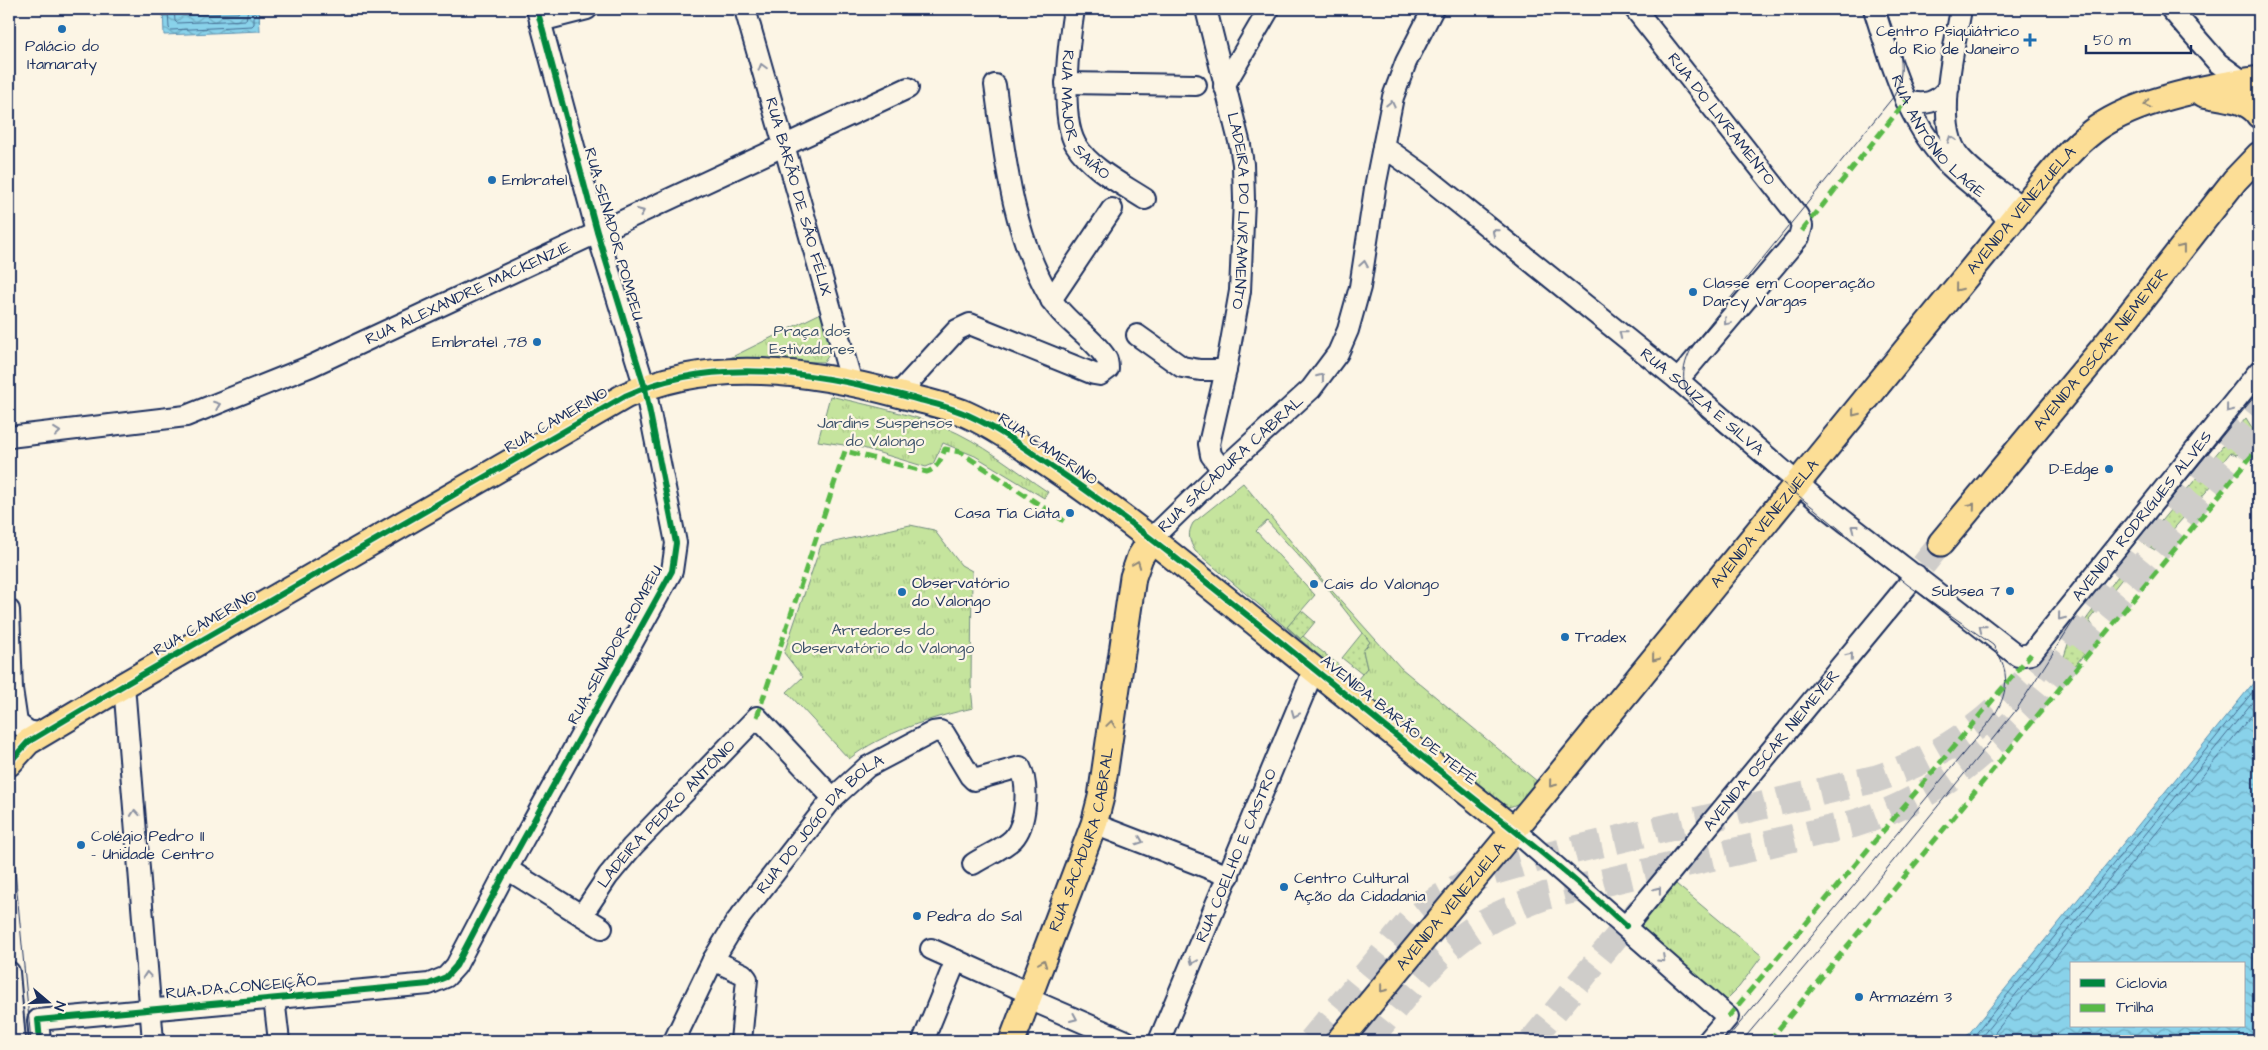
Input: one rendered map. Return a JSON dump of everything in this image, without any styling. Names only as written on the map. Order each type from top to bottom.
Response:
[{"type":"main road","name":"AVENIDA VENEZUELA","points":[[1339,1041],[2016,216],[2079,143],[2106,122],[2138,106],[2194,92],[2253,84]]},
{"type":"main road","points":[[2194,92],[2245,103],[2255,109],[2259,115]]},
{"type":"main road","points":[[2236,180],[2259,131]]},
{"type":"main road","name":"AVENIDA OSCAR NIEMEYER","points":[[1941,543],[2114,334],[2236,180],[2259,155]]},
{"type":"main road","name":"RUA CAMERINO","points":[[9,763],[28,742],[609,405],[645,388],[684,376],[739,372],[802,375],[852,383],[948,407],[986,424],[1085,489],[1152,538]]},
{"type":"main road","name":"AVENIDA BARÃO DE TEFÉ","points":[[1152,538],[1514,830]]},
{"type":"main road","name":"RUA SACADURA CABRAL","points":[[1012,1041],[1094,824],[1101,797],[1133,577],[1140,557],[1152,538]]},
{"type":"street","points":[[539,15],[587,9]]},
{"type":"street","name":"RUA BARÃO DE SÃO FÉLIX","points":[[746,9],[852,383]]},
{"type":"street","name":"RUA MAJOR SAIÃO","points":[[1074,9],[1066,83],[1070,128],[1076,144],[1094,165],[1145,199]]},
{"type":"street","name":"LADEIRA DO LIVRAMENTO","points":[[1206,9],[1243,164],[1244,200],[1240,291],[1226,370],[1209,444],[1211,455],[1222,470]]},
{"type":"street","points":[[1224,86],[1269,9]]},
{"type":"street","name":"RUA SACADURA CABRAL","points":[[1152,538],[1222,470],[1311,389],[1338,353],[1348,330],[1360,287],[1393,97],[1406,62],[1433,9]]},
{"type":"street","name":"RUA DO LIVRAMENTO","points":[[1635,9],[1800,223],[1799,237],[1678,380]]},
{"type":"street","name":"RUA ANTÔNIO LAGE","points":[[1874,9],[1892,69],[1916,122],[1934,148],[1956,171],[1998,207],[2016,216]]},
{"type":"street","name":"RUA ANTÔNIO LAGE","points":[[1961,9],[1949,87],[1947,127],[1956,152],[1994,188],[2016,216]]},
{"type":"street","points":[[2171,9],[2205,50],[2253,84]]},
{"type":"street","name":"RUA SENADOR POMPEU","points":[[446,977],[456,966],[507,868],[672,571],[676,543],[645,388],[597,232],[539,15]]},
{"type":"street","points":[[1066,83],[1196,85]]},
{"type":"street","points":[[898,394],[957,330],[970,324],[1094,374],[1100,374],[1108,369],[1106,357],[1051,300],[1031,258],[1017,221],[1007,180],[995,85]]},
{"type":"street","points":[[1906,101],[1921,104],[1936,101],[1949,87]]},
{"type":"street","name":"RUA ALEXANDRE MACKENZIE","points":[[9,437],[186,416],[311,366],[908,88]]},
{"type":"street","name":"RUA SOUZA E SILVA","points":[[1383,146],[1425,176],[1678,380],[1798,483],[2014,654],[2021,656]]},
{"type":"street","points":[[1051,300],[1112,209]]},
{"type":"street","points":[[1137,335],[1182,367],[1200,370],[1226,370]]},
{"type":"street","name":"AVENIDA RODRIGUES ALVES","points":[[2021,656],[2031,654],[2259,371]]},
{"type":"street","name":"AVENIDA OSCAR NIEMEYER","points":[[1626,926],[1643,908],[1916,575]]},
{"type":"street","points":[[9,610],[12,689],[17,723],[28,731],[43,734]]},
{"type":"street","name":"RUA COELHO E CASTRO","points":[[1159,1041],[1230,876],[1314,669]]},
{"type":"street","points":[[124,685],[153,1041]]},
{"type":"street","name":"LADEIRA PEDRO ANTÔNIO","points":[[582,915],[608,876],[632,847],[757,717],[833,798]]},
{"type":"street","name":"RUA DO JOGO DA BOLA","points":[[674,1041],[713,960],[736,922],[833,798],[867,767],[936,732],[944,733],[974,780],[1020,767],[1025,778],[1026,792],[1024,812],[1018,833],[1011,841],[973,864]]},
{"type":"street","points":[[1094,824],[1230,876]]},
{"type":"street","name":"AVENIDA BARÃO DE TEFÉ","points":[[1514,830],[1728,1017],[1708,1041]]},
{"type":"street","points":[[507,868],[602,928]]},
{"type":"street","points":[[931,949],[1126,1041]]},
{"type":"street","points":[[713,960],[743,974],[747,979],[741,1041]]},
{"type":"street","points":[[923,1041],[956,960]]},
{"type":"street","points":[[9,972],[11,1021],[15,1041]]},
{"type":"street","name":"RUA DA CONCEIÇÃO","points":[[40,1041],[38,1020],[429,984],[446,977]]},
{"type":"street","points":[[274,998],[279,1041]]},
{"type":"green space","name":"Praça dos Estivadores","points":[[825,311],[836,345],[824,362],[726,360]]},
{"type":"green space","name":"Jardins Suspensos do Valongo","points":[[830,396],[902,413],[958,433],[984,448],[1048,492],[1044,498],[975,456],[943,443],[933,464],[926,467],[863,448],[818,441]]},
{"type":"green space","points":[[2246,418],[2256,434],[2237,455],[2230,453],[2214,473],[2220,476],[2155,550],[2143,543]]},
{"type":"green space","points":[[1243,483],[1325,583],[1401,668],[1538,782],[1526,797],[1516,804],[1505,807],[1498,806],[1195,551],[1190,537],[1193,523]],"holes":[[[1267,521],[1325,585],[1370,642],[1363,651],[1367,668],[1357,680],[1303,636],[1300,639],[1287,627],[1315,595],[1256,531]]]},
{"type":"green space","name":"Arredores do Observatório do Valongo","points":[[910,525],[934,530],[961,565],[972,571],[971,686],[973,708],[908,727],[877,741],[849,759],[787,692],[803,677],[784,653],[821,545]]},
{"type":"green space","points":[[2129,561],[2135,562],[2142,573],[2136,580],[2125,575],[2089,620],[2099,635],[2074,667],[2066,665],[2063,660],[2068,644]]},
{"type":"green space","points":[[1301,610],[1315,622],[1301,639],[1287,627]]},
{"type":"green space","points":[[1363,632],[1370,642],[1363,651],[1367,668],[1362,674],[1342,658]]},
{"type":"green space","points":[[1676,884],[1762,956],[1739,987],[1721,1005],[1638,928]]},
{"type":"water","points":[[163,9],[259,9],[260,31],[164,35]]},
{"type":"water","points":[[2259,676],[2259,1041],[1963,1041]]},
{"type":"tunnel","points":[[1312,1041],[1410,922],[1440,898],[1484,874],[1539,858],[1875,779],[1921,761],[1961,738],[1997,709],[2032,674],[2259,387]]},
{"type":"tunnel","points":[[1367,1041],[1412,986],[1449,948],[1482,924],[1523,904],[1545,896],[1853,824],[1904,805],[1947,779],[1987,748],[2026,710],[2259,424]]},
{"type":"tunnel","points":[[1900,594],[1941,543]]},
{"type":"tunnel","points":[[1531,1041],[1640,908]]},
{"type":"tram line","points":[[1725,1041],[1991,720],[1997,711],[2004,692],[2005,674],[2003,664],[1993,645],[1908,585],[1702,417],[1688,397],[1685,387],[1684,368],[1687,358],[1699,337],[1894,96],[1901,73],[1900,52],[1886,9]]},
{"type":"tram line","points":[[1742,1041],[1867,893],[2017,709],[2081,609],[2259,391]]},
{"type":"tram line","points":[[9,777],[10,817],[31,1041]]},
{"type":"marked path","points":[[1802,231],[1906,101]]},
{"type":"marked path","points":[[1769,1041],[2259,447]]},
{"type":"marked path","points":[[757,717],[845,451],[927,472],[936,466],[945,449],[960,452],[1064,521]]},
{"type":"marked path","points":[[1728,1017],[2031,654]]},
{"type":"cycle path","points":[[40,1041],[38,1020],[429,984],[446,977],[456,966],[507,869],[672,571],[676,543],[645,388],[597,232],[537,9]]},
{"type":"cycle path","points":[[9,763],[28,742],[625,396],[658,383],[693,375],[728,372],[800,375],[871,387],[953,409],[968,415],[1023,447],[1082,487],[1188,568],[1530,843],[1589,892],[1626,926]]},
{"type":"place","name":"Palácio do Itamaraty","points":[[62,29]]},
{"type":"place","name":"Centro Psiquiátrico do Rio de Janeiro","points":[[2030,40]]},
{"type":"place","name":"Embratel","points":[[492,180]]},
{"type":"place","name":"Classe em Cooperação Darcy Vargas","points":[[1693,292]]},
{"type":"place","name":"Embratel ,78","points":[[537,342]]},
{"type":"place","name":"D-Edge","points":[[2109,469]]},
{"type":"place","name":"Casa Tia Ciata","points":[[1070,513]]},
{"type":"place","name":"Cais do Valongo","points":[[1314,584]]},
{"type":"place","name":"Subsea 7","points":[[2010,591]]},
{"type":"place","name":"Observatório do Valongo","points":[[902,592]]},
{"type":"place","name":"Tradex","points":[[1565,637]]},
{"type":"place","name":"Colégio Pedro II - Unidade Centro","points":[[81,845]]},
{"type":"place","name":"Centro Cultural Ação da Cidadania","points":[[1284,887]]},
{"type":"place","name":"Pedra do Sal","points":[[917,916]]},
{"type":"place","name":"Armazém 3","points":[[1859,997]]}]
